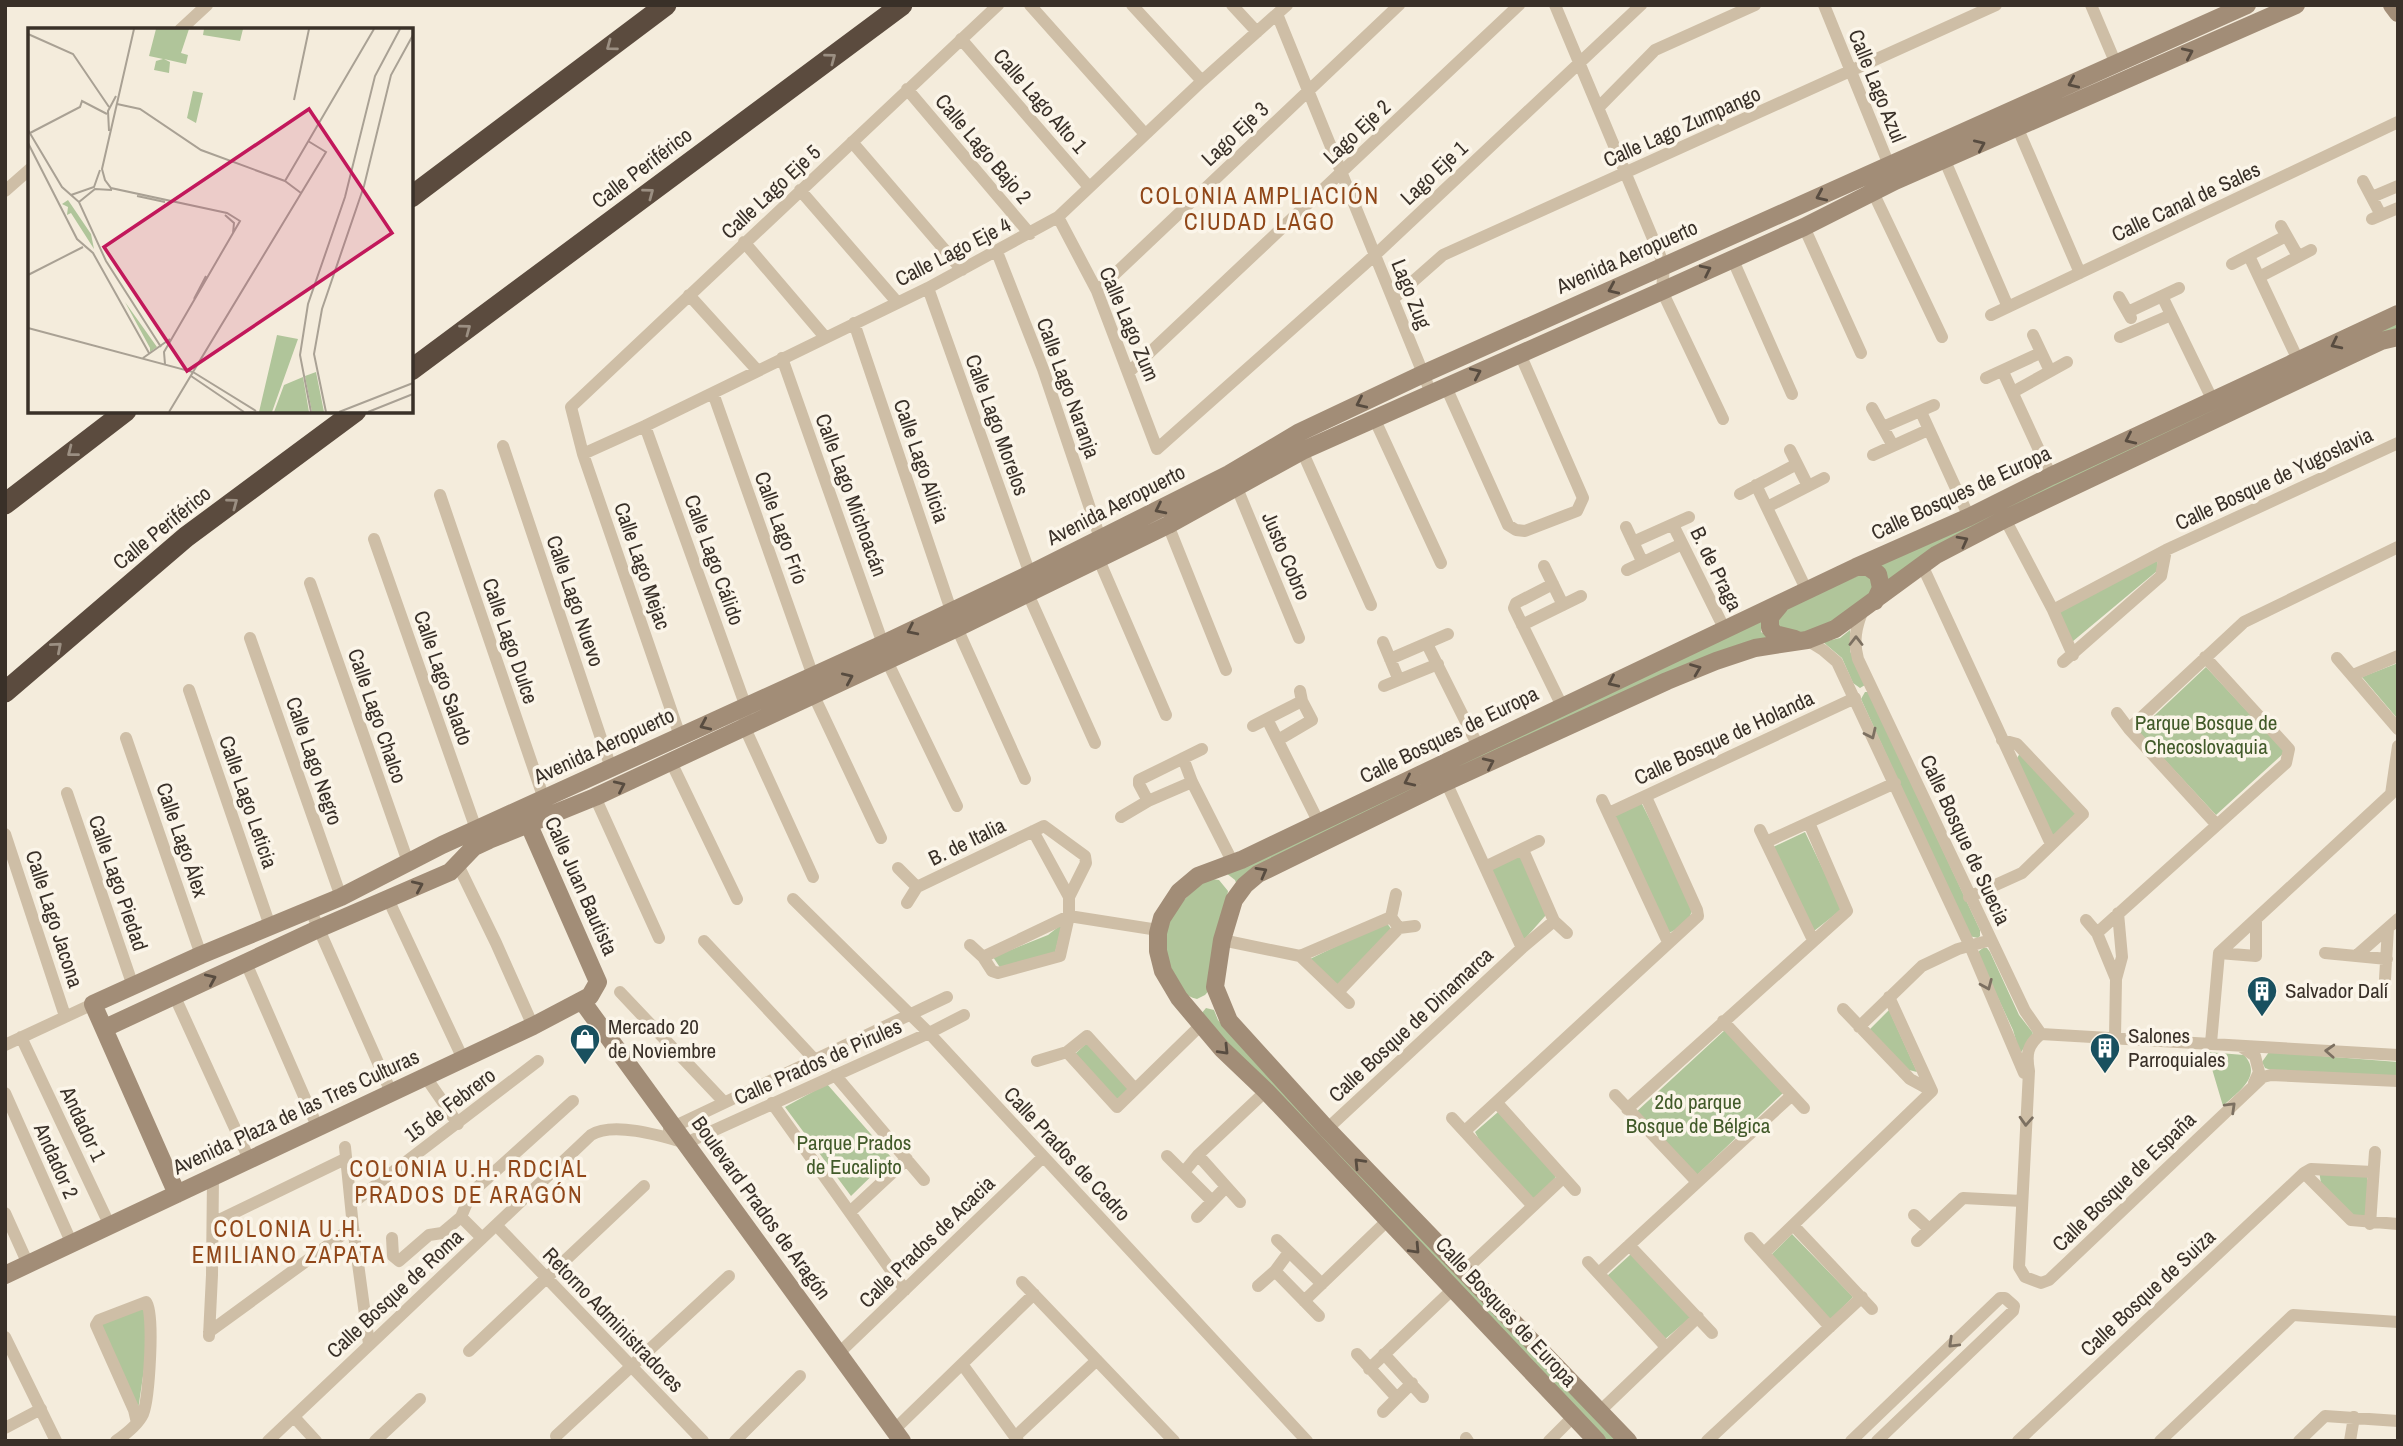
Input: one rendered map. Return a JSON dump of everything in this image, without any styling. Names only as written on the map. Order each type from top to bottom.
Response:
[{"type":"highway","points":[[413,195],[666,5]]},
{"type":"highway","name":"Calle Periférico","points":[[413,369],[902,5]]},
{"type":"highway","points":[[5,504],[123,413]]},
{"type":"highway","name":"Calle Periférico","points":[[5,692],[186,537],[353,413]]},
{"type":"street","points":[[182,28],[207,5]]},
{"type":"street","name":"Calle Lago Eje 5","points":[[571,407],[998,5]]},
{"type":"street","points":[[1030,5],[1145,134]]},
{"type":"street","points":[[1132,5],[1202,81]]},
{"type":"street","points":[[1232,5],[1257,32]]},
{"type":"street","name":"Lago Eje 3","points":[[1097,291],[1399,5]]},
{"type":"street","name":"Lago Eje 2","points":[[1129,372],[1519,5]]},
{"type":"street","points":[[1555,5],[1664,265],[1662,291],[1723,419]]},
{"type":"street","name":"Lago Eje 1","points":[[1157,449],[1375,255],[1641,5]]},
{"type":"street","points":[[1598,108],[1655,50],[1755,5]]},
{"type":"street","name":"Calle Lago Azul","points":[[1824,5],[1892,174]]},
{"type":"street","name":"Calle Lago Zumpango","points":[[1394,299],[1443,254],[1627,174],[1996,5]]},
{"type":"street","points":[[2091,5],[2116,64]]},
{"type":"street","name":"Avenida Aeropuerto","points":[[105,1028],[318,929],[450,872],[474,847],[525,817],[544,799],[746,707],[813,685],[885,653],[954,620],[1030,574],[1101,538],[1804,227],[1873,193],[1892,174],[2116,64],[2247,5]]},
{"type":"street","name":"Avenida Aeropuerto","points":[[954,620],[1028,594],[1168,525],[1237,488],[1298,433],[1423,374],[1865,176],[1892,174],[1945,161],[2296,5]]},
{"type":"street","points":[[2392,5],[2398,13]]},
{"type":"street","name":"Calle Lago Eje 4","points":[[583,454],[928,288],[1058,217],[1202,81],[1282,10]]},
{"type":"street","name":"Lago Zug","points":[[1282,10],[1341,174],[1423,374],[1439,390],[1508,525],[1525,531],[1577,511],[1583,498],[1520,354]]},
{"type":"street","name":"Calle Lago Alto 1","points":[[961,39],[1089,187]]},
{"type":"street","name":"Calle Lago Bajo 2","points":[[907,89],[1030,234]]},
{"type":"street","name":"Calle Canal de Sales","points":[[1991,315],[2398,122]]},
{"type":"street","points":[[2018,128],[2081,273]]},
{"type":"street","points":[[852,142],[962,270]]},
{"type":"street","points":[[1945,161],[2008,307]]},
{"type":"street","points":[[5,191],[28,171]]},
{"type":"street","points":[[1865,176],[1942,337]]},
{"type":"street","points":[[2363,181],[2372,197],[2377,217],[2398,208]]},
{"type":"street","points":[[2372,197],[2398,186]]},
{"type":"street","points":[[800,190],[897,302]]},
{"type":"street","name":"Calle Lago Zum","points":[[1058,217],[1097,291],[1157,449]]},
{"type":"street","points":[[1804,227],[1861,353]]},
{"type":"street","points":[[2232,264],[2249,256],[2284,231],[2298,256]]},
{"type":"street","points":[[744,243],[825,337]]},
{"type":"street","points":[[2259,276],[2311,250]]},
{"type":"street","name":"Calle Lago Naranja","points":[[997,252],[1043,369],[1101,538]]},
{"type":"street","points":[[2249,256],[2299,362]]},
{"type":"street","points":[[1732,258],[1792,394]]},
{"type":"street","name":"Calle Lago Morelos","points":[[928,288],[1030,574]]},
{"type":"street","points":[[2127,312],[2179,288]]},
{"type":"street","points":[[689,295],[757,370]]},
{"type":"street","points":[[2162,296],[2213,401]]},
{"type":"street","points":[[2119,298],[2137,329]]},
{"type":"street","name":"Calle Bosques de Europa","points":[[1597,1441],[1266,1091],[1222,1049],[1180,998],[1163,971],[1158,951],[1158,930],[1162,918],[1179,892],[1189,882],[1208,872],[1233,863],[1479,748],[1856,567],[1969,517],[2398,314]]},
{"type":"street","points":[[2120,337],[2171,315]]},
{"type":"street","name":"Calle Lago Alicia","points":[[854,323],[954,620],[1025,779]]},
{"type":"street","points":[[2033,335],[2050,371]]},
{"type":"street","name":"Calle Bosques de Europa","points":[[1628,1441],[1327,1129],[1229,1021],[1215,987],[1222,940],[1234,900],[1245,884],[1258,874],[1446,782],[1667,681],[1716,661],[1835,629],[1936,555],[2005,519],[2381,341],[2398,337]]},
{"type":"street","points":[[1986,378],[2040,353]]},
{"type":"street","name":"Calle Lago Michoacán","points":[[782,358],[885,653],[957,806]]},
{"type":"street","points":[[2013,392],[2067,362]]},
{"type":"street","points":[[2003,372],[2051,476]]},
{"type":"street","name":"Calle Lago Frío","points":[[713,393],[813,685],[881,838]]},
{"type":"street","points":[[1883,428],[1934,405]]},
{"type":"street","name":"Calle Lago Mejac","points":[[571,407],[583,454],[680,736]]},
{"type":"street","points":[[1872,408],[1892,444]]},
{"type":"street","points":[[1921,412],[1969,517]]},
{"type":"street","points":[[1374,418],[1441,563]]},
{"type":"street","name":"Calle Lago Cálido","points":[[646,426],[746,707]]},
{"type":"street","points":[[1873,455],[1892,444],[1928,430]]},
{"type":"street","name":"Calle Bosque de Yugoslavia","points":[[2053,610],[2166,550],[2398,443]]},
{"type":"street","name":"Calle Lago Nuevo","points":[[503,446],[611,768]]},
{"type":"street","points":[[1790,450],[1808,486]]},
{"type":"street","points":[[1302,451],[1371,605]]},
{"type":"street","points":[[1740,494],[1797,464]]},
{"type":"street","points":[[1767,507],[1824,478]]},
{"type":"street","points":[[1756,485],[1807,591]]},
{"type":"street","name":"Justo Cobro","points":[[1237,488],[1299,638]]},
{"type":"street","name":"Calle Lago Dulce","points":[[440,495],[544,799]]},
{"type":"street","points":[[1633,542],[1689,517]]},
{"type":"street","name":"Calle Bosque de Yugoslavia","points":[[2005,519],[2053,610],[2068,658],[2161,576],[2166,550]]},
{"type":"street","points":[[1168,525],[1226,670]]},
{"type":"street","name":"B. de Praga","points":[[1673,525],[1725,630]]},
{"type":"street","points":[[1626,527],[1642,561]]},
{"type":"street","name":"Calle Lago Salado","points":[[374,539],[476,830]]},
{"type":"street","points":[[1627,570],[1682,544]]},
{"type":"street","points":[[2129,729],[2244,622],[2398,547]]},
{"type":"street","points":[[1099,560],[1166,715]]},
{"type":"street","points":[[1922,565],[2051,844]]},
{"type":"street","points":[[1544,566],[1563,604]]},
{"type":"street","points":[[1856,567],[1868,567],[1878,574],[1881,588],[1869,606]]},
{"type":"street","name":"Calle Lago Chalco","points":[[310,583],[408,862]]},
{"type":"street","points":[[1553,584],[1514,606],[1562,706]]},
{"type":"street","points":[[1028,594],[1095,743]]},
{"type":"street","points":[[1522,625],[1581,596]]},
{"type":"street","points":[[1780,605],[1770,617],[1770,628],[1775,634],[1802,640]]},
{"type":"street","name":"Calle Bosque de Suecia","points":[[1869,606],[1855,634],[1858,659],[1969,897],[2025,1011],[2040,1034],[2026,1055],[2029,1071],[2019,1267]]},
{"type":"street","points":[[1390,659],[1448,634]]},
{"type":"street","name":"Calle Lago Negro","points":[[250,638],[341,897]]},
{"type":"street","name":"Calle Bosque de Suecia","points":[[1802,640],[1823,650],[1837,662],[1970,946],[2027,1081]]},
{"type":"street","points":[[1383,642],[1398,678]]},
{"type":"street","points":[[1427,644],[1479,748]]},
{"type":"street","points":[[2353,675],[2398,656]]},
{"type":"street","points":[[2097,933],[2286,763],[2289,749],[2205,657]]},
{"type":"street","points":[[2337,658],[2398,729]]},
{"type":"street","points":[[1384,686],[1438,663]]},
{"type":"street","name":"Avenida Aeropuerto","points":[[5,1045],[201,955],[341,897],[476,830],[595,797],[744,726],[813,685]]},
{"type":"street","name":"Calle Lago Leticia","points":[[189,690],[270,926]]},
{"type":"street","points":[[1253,726],[1301,696],[1312,720],[1278,740]]},
{"type":"street","name":"Calle Bosque de Holanda","points":[[1609,813],[1855,698]]},
{"type":"street","points":[[746,707],[744,726],[813,877]]},
{"type":"street","points":[[2117,713],[2216,824]]},
{"type":"street","points":[[1266,719],[1319,823]]},
{"type":"street","name":"Calle Lago Álex","points":[[126,738],[201,955]]},
{"type":"street","points":[[1969,897],[2022,873],[2083,814],[2017,744],[2002,740]]},
{"type":"street","points":[[2211,1043],[2220,953],[2391,794],[2398,746]]},
{"type":"street","points":[[1148,801],[1139,781],[1202,749]]},
{"type":"street","points":[[1182,758],[1233,863]]},
{"type":"street","points":[[671,762],[737,899]]},
{"type":"street","points":[[1121,817],[1148,801],[1192,782]]},
{"type":"street","name":"Calle Bosque de Dinamarca","points":[[1446,782],[1522,948]]},
{"type":"street","points":[[1766,842],[1895,783]]},
{"type":"street","name":"Calle Lago Piedad","points":[[67,793],[133,986]]},
{"type":"street","points":[[595,797],[659,938]]},
{"type":"street","points":[[1465,1131],[1699,914],[1646,797]]},
{"type":"street","points":[[1602,800],[1668,942]]},
{"type":"street","name":"Calle Juan Bautista","points":[[525,817],[598,982]]},
{"type":"street","points":[[1627,1108],[1847,911],[1809,822]]},
{"type":"street","name":"B. de Italia","points":[[907,903],[916,887],[1044,825],[1047,826],[1086,858],[1069,897],[1069,916],[1059,957],[998,973],[992,971],[983,957]]},
{"type":"street","points":[[1760,830],[1813,940]]},
{"type":"street","name":"B. de Italia","points":[[1033,831],[1069,897]]},
{"type":"street","name":"Calle Lago Jacona","points":[[5,834],[65,1016]]},
{"type":"street","points":[[1485,867],[1539,841]]},
{"type":"street","points":[[1523,850],[1554,921],[1567,933]]},
{"type":"street","points":[[458,865],[533,1026]]},
{"type":"street","name":"B. de Italia","points":[[898,868],[916,887]]},
{"type":"street","points":[[1208,872],[1228,878],[1234,900]]},
{"type":"street","points":[[1396,894],[1391,917],[1399,928]]},
{"type":"street","points":[[388,899],[463,1059]]},
{"type":"street","name":"Calle Prados de Cedro","points":[[793,899],[929,1033],[1298,1438]]},
{"type":"street","points":[[310,909],[391,1092]]},
{"type":"street","points":[[2115,1038],[2116,979],[2122,957],[2118,913]]},
{"type":"street","points":[[970,945],[983,957],[1069,916],[1158,930]]},
{"type":"street","points":[[1300,956],[1391,917]]},
{"type":"street","points":[[2086,920],[2097,933],[2116,979]]},
{"type":"street","name":"Calle Bosque de Dinamarca","points":[[1327,1129],[1554,921]]},
{"type":"street","points":[[2220,953],[2256,956],[2256,921]]},
{"type":"street","points":[[2357,955],[2393,923]]},
{"type":"street","points":[[2385,979],[2393,923]]},
{"type":"street","points":[[1338,992],[1399,928],[1415,926]]},
{"type":"street","points":[[1222,940],[1300,956],[1349,1003]]},
{"type":"street","points":[[1859,1027],[1922,967],[1947,953],[1991,940]]},
{"type":"street","points":[[704,941],[816,1060]]},
{"type":"street","points":[[2325,953],[2387,959]]},
{"type":"street","points":[[246,963],[317,1126]]},
{"type":"street","name":"Avenida Plaza de las Tres Culturas","points":[[5,1275],[533,1026],[590,996],[598,982]]},
{"type":"street","points":[[1180,998],[1191,1005],[1199,1006],[1211,997],[1215,987]]},
{"type":"street","points":[[620,992],[724,1102]]},
{"type":"street","points":[[174,996],[248,1159]]},
{"type":"street","name":"Calle Prados de Pirules","points":[[675,1127],[947,997]]},
{"type":"street","points":[[1889,997],[1932,1091]]},
{"type":"street","name":"Boulevard Prados de Aragón","points":[[582,1001],[898,1435]]},
{"type":"street","points":[[93,1004],[177,1194]]},
{"type":"street","points":[[1843,1009],[1910,1079],[1932,1091]]},
{"type":"street","name":"Calle Prados de Pirules","points":[[686,1143],[964,1015]]},
{"type":"street","points":[[1723,1021],[1804,1108]]},
{"type":"street","points":[[1068,1052],[1116,1106],[1119,1106],[1201,1025]]},
{"type":"street","points":[[2040,1034],[2398,1055]]},
{"type":"street","name":"Andador 1","points":[[21,1037],[110,1226]]},
{"type":"street","points":[[1037,1061],[1068,1052],[1084,1037],[1089,1037],[1135,1089]]},
{"type":"street","points":[[2238,1045],[2255,1056],[2258,1063],[2259,1072],[2253,1086]]},
{"type":"street","name":"15 de Febrero","points":[[351,1204],[538,1062]]},
{"type":"street","name":"Calle Bosque de España","points":[[2019,1267],[2025,1277],[2033,1282],[2049,1280],[2263,1077],[2271,1075],[2398,1081]]},
{"type":"street","points":[[425,1076],[458,1124]]},
{"type":"street","points":[[835,1076],[924,1180]]},
{"type":"street","points":[[1184,1172],[1198,1155],[1266,1091]]},
{"type":"street","points":[[1764,1253],[1932,1091]]},
{"type":"street","name":"Andador 2","points":[[5,1093],[72,1244]]},
{"type":"street","points":[[1615,1095],[1697,1182]]},
{"type":"street","points":[[1598,1273],[1792,1095]]},
{"type":"street","points":[[393,1238],[393,1256],[399,1261],[429,1236],[442,1233],[461,1217],[471,1193],[573,1101]]},
{"type":"street","points":[[772,1103],[905,1290]]},
{"type":"street","points":[[1497,1103],[1575,1190]]},
{"type":"street","points":[[1452,1118],[1533,1206]]},
{"type":"street","points":[[658,1135],[675,1127]]},
{"type":"street","name":"Calle Bosque de Roma","points":[[268,1441],[600,1130],[658,1135],[686,1143]]},
{"type":"street","points":[[2370,1224],[2375,1152]]},
{"type":"street","points":[[213,1223],[345,1153],[369,1344]]},
{"type":"street","points":[[1198,1155],[1240,1202]]},
{"type":"street","points":[[1167,1156],[1212,1201]]},
{"type":"street","name":"Calle Prados de Acacia","points":[[838,1354],[1043,1157]]},
{"type":"street","points":[[850,1212],[907,1159]]},
{"type":"street","points":[[2373,1172],[2311,1169],[2304,1173],[2351,1220],[2370,1224],[2398,1224]]},
{"type":"street","name":"Calle Bosque de Suiza","points":[[2018,1441],[2304,1173]]},
{"type":"street","points":[[213,1176],[209,1334],[353,1227]]},
{"type":"street","points":[[1464,1271],[1563,1178]]},
{"type":"street","points":[[469,1351],[643,1186]]},
{"type":"street","points":[[1197,1217],[1226,1187]]},
{"type":"street","points":[[1917,1241],[1965,1197],[2022,1201]]},
{"type":"street","points":[[5,1213],[28,1264]]},
{"type":"street","points":[[1914,1214],[1930,1229]]},
{"type":"street","points":[[461,1217],[482,1238]]},
{"type":"street","points":[[1304,1301],[1388,1220]]},
{"type":"street","points":[[1793,1224],[1872,1309]]},
{"type":"street","name":"Retorno Administradores","points":[[496,1225],[703,1441]]},
{"type":"street","points":[[1750,1238],[1830,1327]]},
{"type":"street","points":[[1277,1240],[1322,1284]]},
{"type":"street","points":[[1629,1245],[1712,1333]]},
{"type":"street","points":[[1258,1286],[1275,1271],[1289,1252]]},
{"type":"street","points":[[1588,1262],[1666,1347]]},
{"type":"street","points":[[1275,1271],[1319,1316]]},
{"type":"street","points":[[556,1436],[729,1276]]},
{"type":"street","points":[[1022,1282],[1174,1441]]},
{"type":"street","points":[[1369,1368],[1454,1289]]},
{"type":"street","points":[[898,1435],[962,1364],[1034,1294]]},
{"type":"street","points":[[1707,1441],[1862,1297]]},
{"type":"street","points":[[1851,1441],[2000,1298],[2005,1298],[2014,1307],[2013,1311],[1877,1441]]},
{"type":"street","points":[[116,1441],[137,1423],[144,1409],[148,1381],[150,1307],[146,1302],[99,1320],[96,1325],[134,1410],[137,1423]]},
{"type":"street","points":[[2160,1441],[2293,1315],[2398,1322]]},
{"type":"street","points":[[1599,1412],[1698,1317]]},
{"type":"street","points":[[5,1337],[56,1441]]},
{"type":"street","points":[[1357,1354],[1397,1398]]},
{"type":"street","points":[[1384,1354],[1423,1397]]},
{"type":"street","points":[[962,1364],[1017,1439],[1097,1360]]},
{"type":"street","points":[[735,1441],[800,1377]]},
{"type":"street","points":[[1383,1412],[1412,1383]]},
{"type":"street","points":[[375,1441],[420,1399]]},
{"type":"street","points":[[5,1428],[41,1409]]},
{"type":"street","points":[[1549,1441],[1574,1416]]},
{"type":"street","points":[[293,1417],[316,1441]]},
{"type":"street","points":[[2298,1441],[2323,1417],[2398,1421]]},
{"type":"street","points":[[2350,1441],[2354,1417]]},
{"type":"street","points":[[1152,1441],[1164,1430]]},
{"type":"green space","points":[[2398,318],[2398,332],[1890,583],[1883,568],[1876,564]]},
{"type":"green space","points":[[2158,559],[2157,571],[2072,642],[2055,605]]},
{"type":"green space","points":[[1864,573],[1872,577],[1872,593],[1839,618],[1815,630],[1802,633],[1776,629],[1776,612]]},
{"type":"green space","points":[[1765,618],[1761,632],[1772,638],[1238,888],[1235,880],[1221,869]]},
{"type":"green space","points":[[1850,630],[1850,651],[1865,685],[1860,688],[1853,683],[1842,658],[1823,642],[1840,638]]},
{"type":"green space","points":[[2398,663],[2396,717],[2362,677]]},
{"type":"green space","name":"Parque Bosque de Checoslovaquia","points":[[2206,667],[2285,752],[2216,815],[2138,731]]},
{"type":"green space","points":[[1865,692],[1869,692],[1980,930],[1978,938],[1969,936],[1861,699]]},
{"type":"green space","points":[[2020,753],[2076,814],[2053,836],[2016,760]]},
{"type":"green space","points":[[1641,802],[1693,906],[1685,923],[1669,933],[1614,814]]},
{"type":"green space","points":[[1805,832],[1842,909],[1814,931],[1773,847]]},
{"type":"green space","points":[[1520,855],[1546,915],[1523,941],[1491,869]]},
{"type":"green space","points":[[1219,880],[1228,891],[1212,987],[1197,999],[1183,991],[1175,977],[1167,954],[1167,933],[1169,923],[1181,903],[1205,881]]},
{"type":"green space","points":[[1386,922],[1392,930],[1338,986],[1310,959]]},
{"type":"green space","points":[[1062,924],[1055,953],[1001,969],[993,957],[1048,935]]},
{"type":"green space","points":[[1983,948],[1990,952],[2019,1015],[2033,1033],[2020,1054],[2013,1030],[1978,955]]},
{"type":"green space","points":[[1206,1008],[1214,1010],[1218,1020],[1621,1441],[1603,1441],[1400,1231],[1201,1014]]},
{"type":"green space","points":[[1889,1010],[1917,1072],[1905,1069],[1868,1031]]},
{"type":"green space","name":"2do parque Bosque de Bélgica","points":[[1725,1030],[1783,1093],[1696,1176],[1635,1113]]},
{"type":"green space","points":[[1088,1042],[1130,1089],[1117,1102],[1075,1054]]},
{"type":"green space","points":[[2207,1052],[2244,1055],[2249,1063],[2251,1070],[2247,1083],[2223,1106]]},
{"type":"green space","points":[[2269,1052],[2398,1062],[2398,1077],[2271,1070],[2265,1068],[2262,1062]]},
{"type":"green space","name":"Parque Prados de Eucalipto","points":[[827,1084],[891,1157],[851,1196],[785,1107]]},
{"type":"green space","points":[[1498,1112],[1554,1172],[1556,1179],[1531,1201],[1485,1151],[1475,1132]]},
{"type":"green space","points":[[2319,1171],[2367,1174],[2367,1214],[2363,1218],[2351,1216],[2321,1183]]},
{"type":"green space","points":[[1792,1234],[1853,1297],[1829,1321],[1770,1256]]},
{"type":"green space","points":[[1631,1254],[1691,1317],[1664,1340],[1607,1276]]},
{"type":"green space","points":[[147,1305],[147,1349],[138,1410],[99,1325]]},
{"type":"place","name":"Salvador Dalí","points":[[2262,1018]]},
{"type":"place","name":"Mercado 20 de Noviembre","points":[[585,1066]]},
{"type":"place","name":"Salones Parroquiales","points":[[2105,1075]]},
{"type":"district","name":"COLONIA AMPLIACIÓN CIUDAD LAGO","points":[[1260,209]]},
{"type":"district","name":"COLONIA U.H. RDCIAL PRADOS DE ARAGÓN","points":[[469,1182]]},
{"type":"district","name":"COLONIA U.H. EMILIANO ZAPATA","points":[[289,1242]]}]
